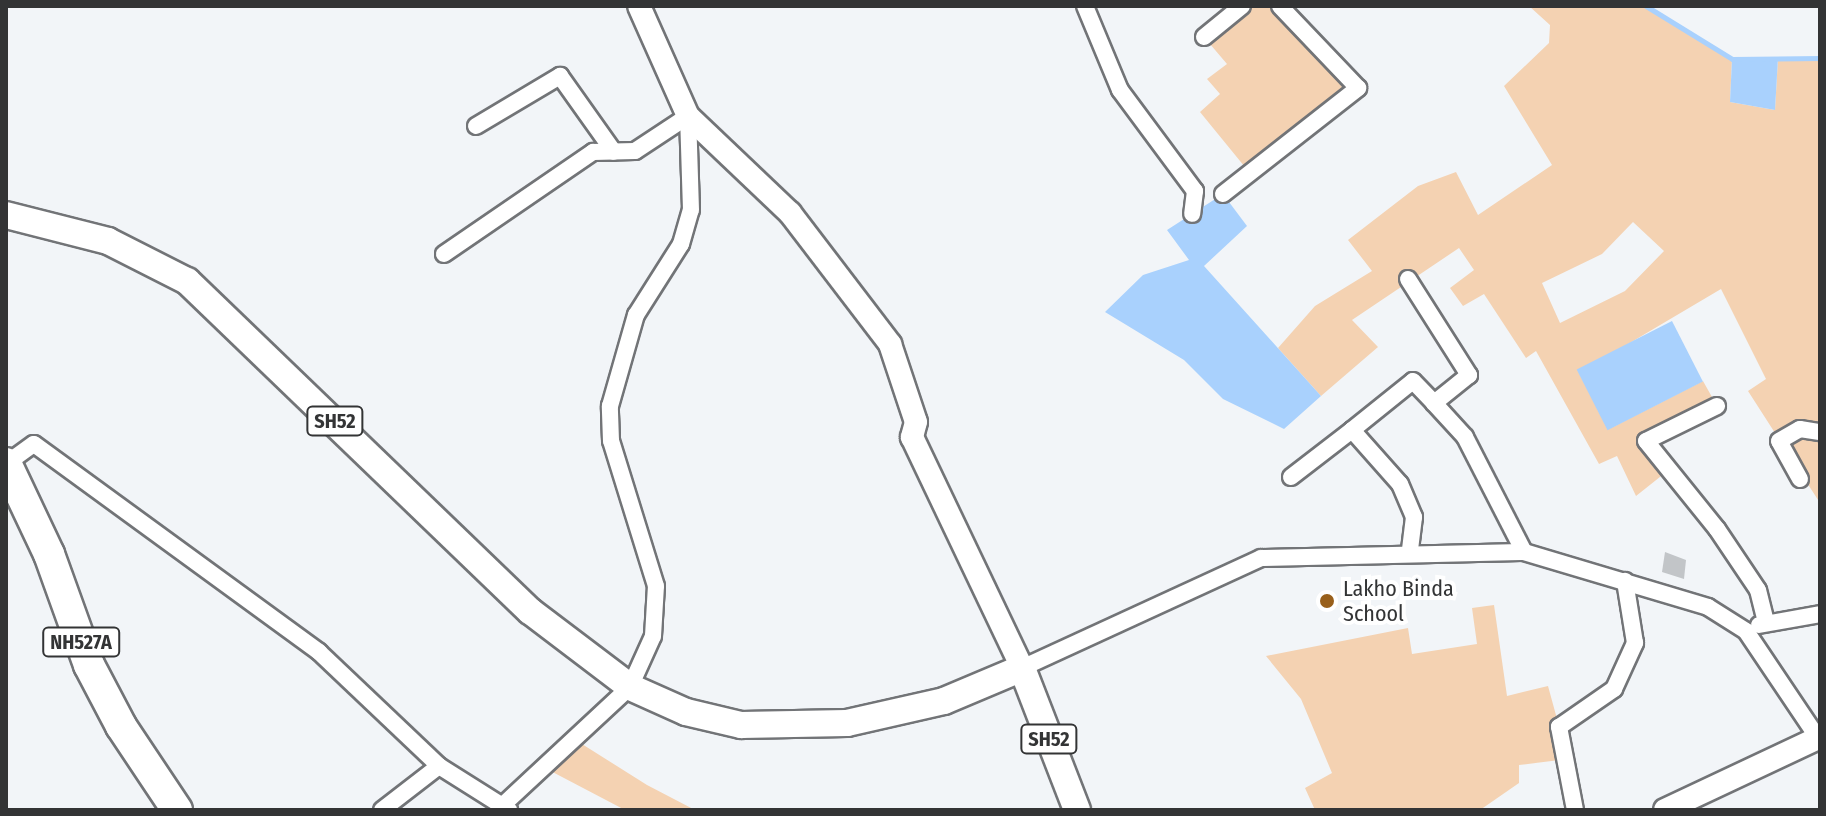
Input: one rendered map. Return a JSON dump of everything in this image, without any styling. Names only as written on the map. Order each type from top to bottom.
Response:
[{"type":"highway","name":"NH527A","points":[[6,464],[49,554],[89,665],[121,726],[177,810]]},
{"type":"main road","name":"SH52","points":[[6,215],[108,241],[187,281],[530,611],[630,687],[686,712],[741,725],[847,723],[944,701],[1022,668],[1077,810]]},
{"type":"street","name":"SH52","points":[[639,6],[688,116],[790,213],[890,344],[916,422],[912,437],[918,452],[956,536],[994,598],[1022,668]]},
{"type":"street","points":[[1085,6],[1120,90],[1195,191],[1192,214]]},
{"type":"street","points":[[1204,37],[1242,6]]},
{"type":"street","points":[[1223,194],[1358,88],[1280,6]]},
{"type":"street","points":[[476,126],[560,76],[614,152]]},
{"type":"street","points":[[444,254],[593,152],[635,151],[688,116]]},
{"type":"street","points":[[6,464],[34,444],[319,652],[439,766],[506,807],[630,687],[653,636],[656,586],[611,441],[610,406],[636,315],[681,244],[691,210],[688,116]]},
{"type":"street","points":[[1408,279],[1469,375],[1434,403]]},
{"type":"street","points":[[1291,477],[1413,381],[1465,437],[1524,552]]},
{"type":"street","points":[[1717,406],[1646,441],[1726,541],[1758,590],[1766,622]]},
{"type":"street","points":[[1800,479],[1779,441],[1800,429],[1820,432]]},
{"type":"street","points":[[1352,430],[1400,484],[1414,517],[1410,551]]},
{"type":"street","points":[[1022,668],[1261,558],[1410,551],[1524,552],[1708,607],[1746,631],[1820,739],[1665,810]]},
{"type":"street","points":[[1575,810],[1559,727],[1614,689],[1635,643],[1625,581]]},
{"type":"street","points":[[1746,631],[1766,622],[1820,614]]},
{"type":"street","points":[[382,810],[439,766]]},
{"type":"shaded area","points":[[1242,6],[1280,6],[1358,88],[1249,172],[1200,112],[1220,94],[1207,79],[1227,64],[1204,37]]},
{"type":"shaded area","points":[[1529,6],[1646,6],[1732,59],[1730,102],[1775,110],[1778,58],[1820,58],[1820,503],[1748,391],[1766,379],[1721,289],[1579,373],[1609,429],[1703,381],[1717,406],[1646,440],[1670,469],[1636,496],[1617,456],[1599,464],[1536,351],[1526,358],[1484,294],[1463,306],[1450,288],[1474,270],[1459,248],[1352,320],[1378,347],[1321,396],[1278,348],[1315,306],[1372,271],[1348,240],[1418,186],[1456,172],[1478,215],[1552,165],[1504,86],[1549,43],[1550,25]],"holes":[[[1633,222],[1664,251],[1625,291],[1560,323],[1542,283],[1602,254]]]},
{"type":"shaded area","points":[[1494,605],[1507,696],[1548,686],[1568,759],[1519,765],[1519,783],[1480,810],[1315,810],[1305,788],[1332,773],[1301,699],[1266,656],[1408,628],[1412,654],[1477,644],[1472,608]]},
{"type":"shaded area","points":[[574,739],[647,785],[695,810],[625,810],[543,767]]},
{"type":"water","points":[[1778,58],[1775,110],[1730,102],[1732,59]]},
{"type":"water","points":[[1223,194],[1247,226],[1204,266],[1321,396],[1284,429],[1223,399],[1184,360],[1105,312],[1143,275],[1189,260],[1167,230]]},
{"type":"water","points":[[1672,321],[1703,382],[1608,430],[1577,370]]},
{"type":"building","points":[[1665,552],[1686,560],[1684,579],[1662,572]]},
{"type":"waterway","points":[[1646,6],[1732,59],[1820,58]]},
{"type":"place","name":"Lakho Binda School","points":[[1327,601]]}]
